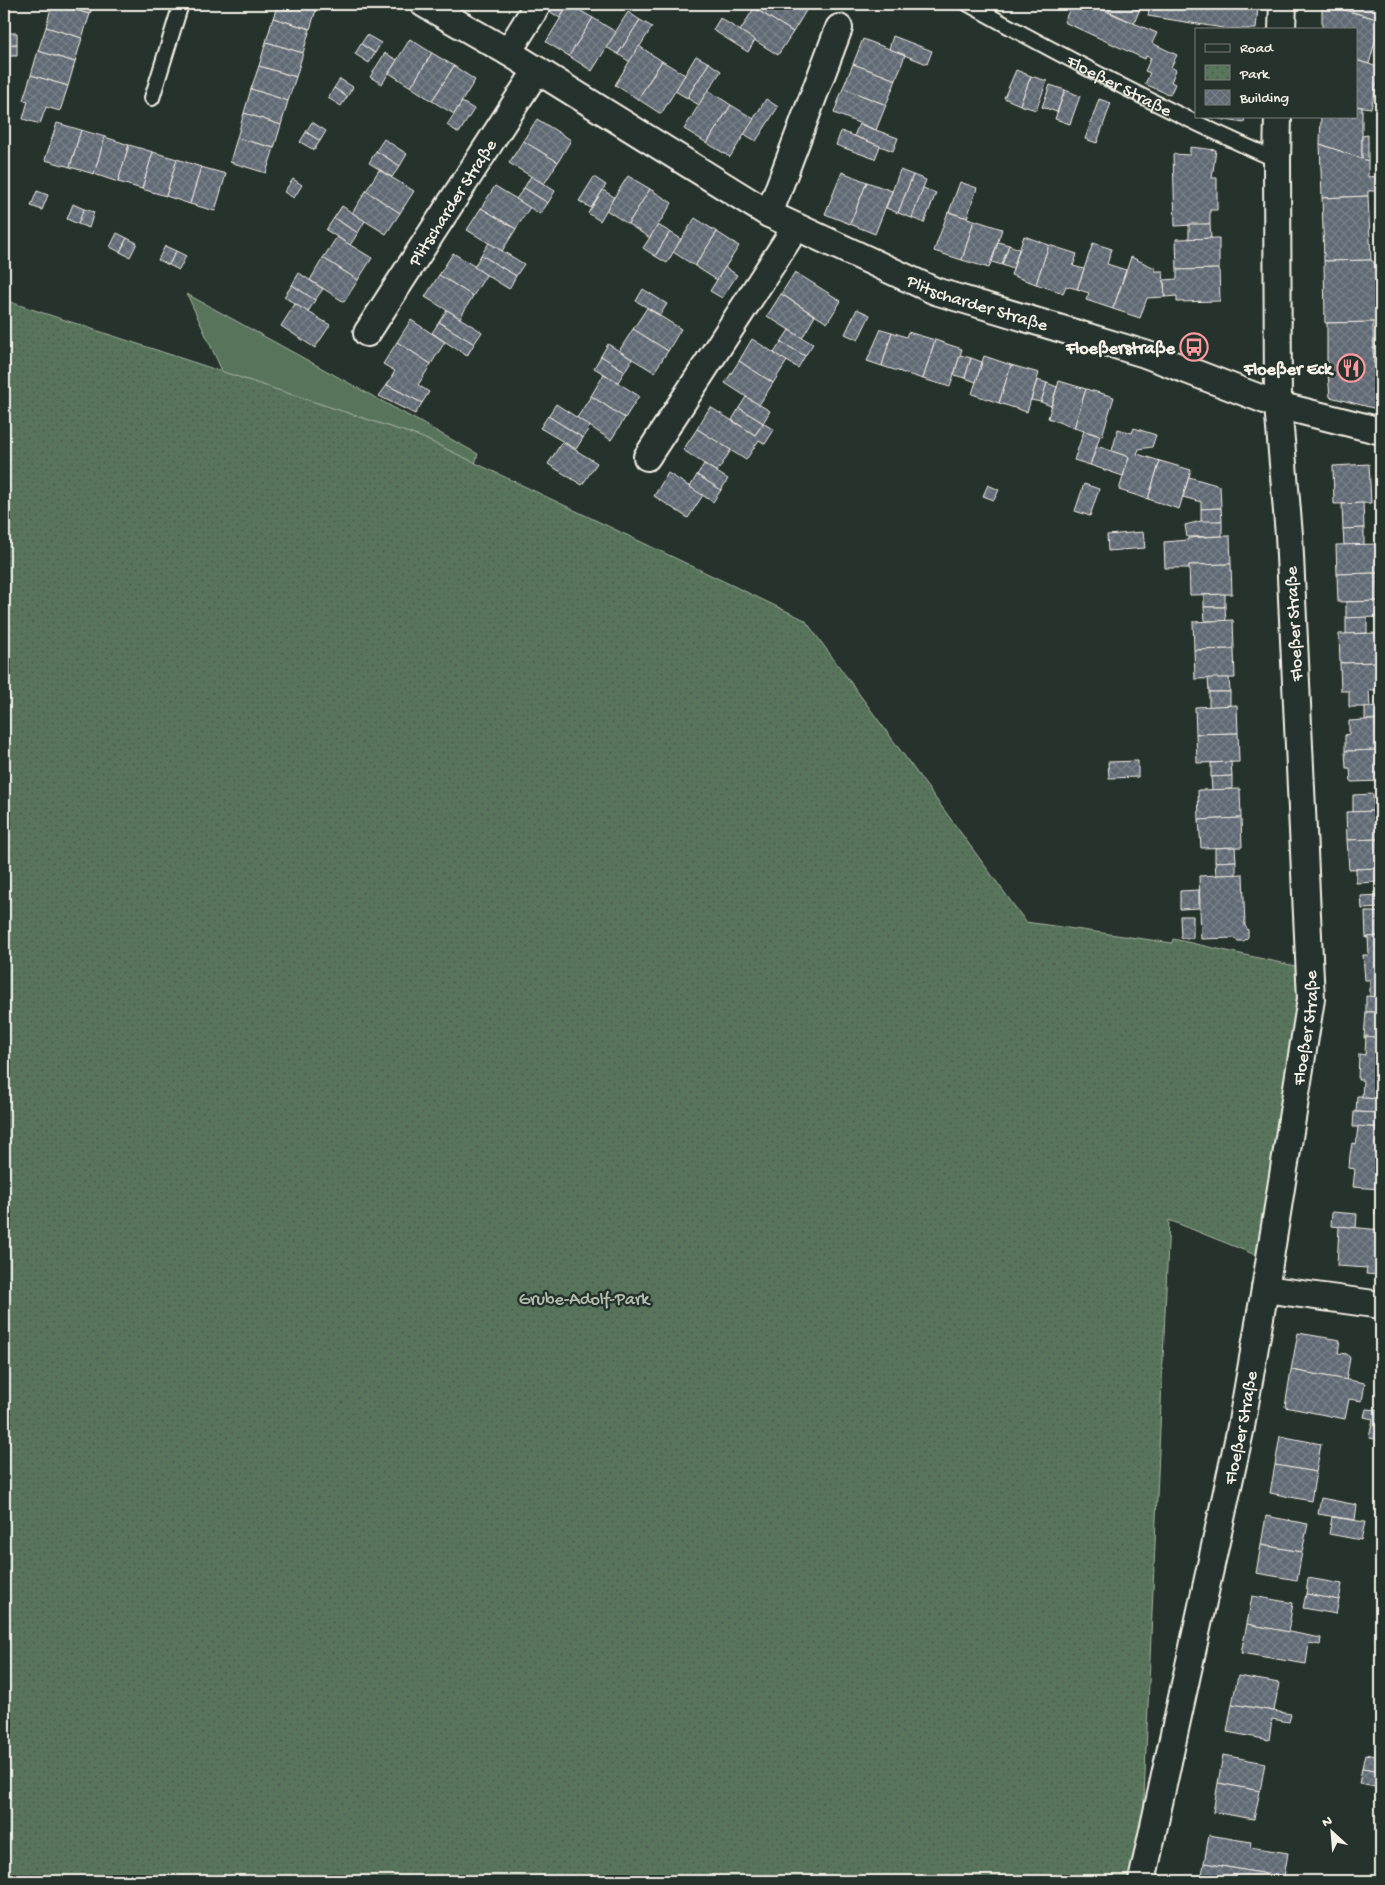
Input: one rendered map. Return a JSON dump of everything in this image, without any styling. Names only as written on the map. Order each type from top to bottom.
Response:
[{"type":"street","name":"Plitscharder Straße","points":[[424,4],[508,52],[769,214],[936,291],[1145,354],[1278,405],[1381,431]]},
{"type":"street","points":[[508,52],[538,4]]},
{"type":"street","points":[[1282,28],[1283,4]]},
{"type":"street","points":[[769,214],[839,28]]},
{"type":"street","name":"Plitscharder Straße","points":[[367,333],[537,70]]},
{"type":"street","name":"Floeßer Straße","points":[[1142,1881],[1241,1427],[1266,1289],[1311,999],[1289,535],[1278,405],[1278,118]]},
{"type":"street","points":[[646,458],[796,227]]},
{"type":"street","points":[[1266,1289],[1381,1305]]},
{"type":"lane","points":[[152,98],[181,4]]},
{"type":"lane","name":"Floeßer Straße","points":[[968,4],[1032,40],[1169,111],[1277,160]]},
{"type":"green space","points":[[187,294],[478,454],[433,604],[264,463]]},
{"type":"green space","name":"Grube-Adolf-Park","points":[[4,300],[421,437],[805,620],[1026,922],[1172,943],[1173,939],[1295,966],[1301,1004],[1263,1258],[1169,1220],[1142,1844],[1134,1881],[4,1881]]},
{"type":"building","points":[[52,4],[90,14],[82,38],[46,27]]},
{"type":"building","points":[[56,4],[93,4],[90,14]]},
{"type":"building","points":[[278,4],[318,4],[310,29],[273,18]]},
{"type":"building","points":[[553,4],[569,4],[560,18],[549,11]]},
{"type":"building","points":[[569,4],[593,18],[569,56],[546,42]]},
{"type":"building","points":[[757,4],[799,4],[807,9],[793,32],[754,8]]},
{"type":"building","points":[[1072,4],[1089,4],[1157,33],[1152,43],[1177,55],[1171,67],[1176,70],[1171,82],[1175,84],[1170,95],[1145,84],[1150,73],[1145,71],[1151,58],[1146,56],[1145,59],[1064,22]]},
{"type":"building","points":[[1112,4],[1142,4],[1134,23],[1108,11]]},
{"type":"building","points":[[1150,4],[1236,4],[1258,7],[1256,28],[1223,28],[1148,16]]},
{"type":"building","points":[[1322,4],[1381,20],[1369,64],[1358,61],[1358,28],[1322,28]]},
{"type":"building","points":[[1324,4],[1381,4],[1381,20]]},
{"type":"building","points":[[754,8],[793,32],[778,55],[740,31]]},
{"type":"building","points":[[628,12],[640,20],[618,54],[606,47]]},
{"type":"building","points":[[273,18],[310,29],[303,53],[266,42]]},
{"type":"building","points":[[593,18],[616,32],[592,71],[569,56]]},
{"type":"building","points":[[720,18],[755,40],[748,52],[713,30]]},
{"type":"building","points":[[640,20],[652,27],[630,62],[618,54]]},
{"type":"building","points":[[46,27],[82,38],[75,62],[38,51]]},
{"type":"building","points":[[4,33],[17,33],[17,44],[4,45]]},
{"type":"building","points":[[367,35],[381,43],[375,53],[361,44]]},
{"type":"building","points":[[893,36],[932,51],[927,64],[889,49]]},
{"type":"building","points":[[410,39],[432,53],[411,87],[389,73]]},
{"type":"building","points":[[863,39],[905,55],[896,80],[853,64]]},
{"type":"building","points":[[266,42],[303,53],[296,77],[259,66]]},
{"type":"building","points":[[17,44],[17,56],[4,56],[4,45]]},
{"type":"building","points":[[361,44],[375,53],[369,63],[355,54]]},
{"type":"building","points":[[639,46],[662,61],[638,99],[615,85]]},
{"type":"building","points":[[38,51],[75,62],[68,86],[31,75]]},
{"type":"building","points":[[385,53],[397,60],[382,84],[370,77]]},
{"type":"building","points":[[432,53],[454,66],[432,101],[411,87]]},
{"type":"building","points":[[696,56],[709,63],[687,98],[675,91]]},
{"type":"building","points":[[662,61],[685,75],[661,114],[638,99]]},
{"type":"building","points":[[1358,61],[1381,68],[1371,108],[1358,106]]},
{"type":"building","points":[[709,63],[721,71],[699,105],[687,98]]},
{"type":"building","points":[[853,64],[896,80],[886,105],[843,88]]},
{"type":"building","points":[[259,66],[296,77],[288,101],[251,89]]},
{"type":"building","points":[[454,66],[475,80],[454,114],[432,101]]},
{"type":"building","points":[[1016,70],[1031,76],[1020,105],[1004,98]]},
{"type":"building","points":[[31,75],[68,86],[60,111],[46,107],[40,124],[23,119],[28,101],[23,100]]},
{"type":"building","points":[[1031,76],[1047,81],[1036,110],[1020,105]]},
{"type":"building","points":[[340,79],[353,87],[347,97],[334,88]]},
{"type":"building","points":[[1050,85],[1065,90],[1057,112],[1042,107]]},
{"type":"building","points":[[334,88],[347,97],[341,106],[328,98]]},
{"type":"building","points":[[843,88],[886,105],[876,130],[834,113]]},
{"type":"building","points":[[251,89],[288,101],[281,125],[244,113]]},
{"type":"building","points":[[708,90],[731,105],[707,143],[684,129]]},
{"type":"building","points":[[1065,90],[1080,96],[1070,124],[1055,119]]},
{"type":"building","points":[[766,99],[778,107],[756,141],[744,134]]},
{"type":"building","points":[[1099,99],[1111,103],[1097,143],[1085,139]]},
{"type":"building","points":[[462,102],[474,109],[459,133],[447,125]]},
{"type":"building","points":[[731,105],[754,119],[730,157],[707,143]]},
{"type":"building","points":[[1358,106],[1362,107],[1362,159],[1320,144],[1321,118],[1358,118]]},
{"type":"building","points":[[244,113],[281,125],[274,148],[237,138]]},
{"type":"building","points":[[1214,118],[1245,118],[1244,123]]},
{"type":"building","points":[[537,119],[571,140],[558,162],[523,141]]},
{"type":"building","points":[[312,122],[326,131],[320,141],[306,132]]},
{"type":"building","points":[[57,123],[81,130],[70,167],[45,160]]},
{"type":"building","points":[[859,124],[898,138],[893,151],[854,136]]},
{"type":"building","points":[[81,130],[105,137],[94,174],[70,167]]},
{"type":"building","points":[[841,131],[880,146],[875,159],[836,145]]},
{"type":"building","points":[[306,132],[320,141],[314,150],[300,142]]},
{"type":"building","points":[[1368,135],[1368,161],[1362,159],[1362,136]]},
{"type":"building","points":[[105,137],[129,145],[118,182],[94,174]]},
{"type":"building","points":[[237,138],[274,148],[266,173],[230,162]]},
{"type":"building","points":[[384,139],[407,154],[400,166],[376,151]]},
{"type":"building","points":[[523,141],[558,162],[544,184],[509,163]]},
{"type":"building","points":[[1320,144],[1368,161],[1368,177],[1381,176],[1381,191],[1368,191],[1368,196],[1322,198]]},
{"type":"building","points":[[129,145],[153,152],[142,189],[118,182]]},
{"type":"building","points":[[1190,147],[1216,150],[1212,178],[1217,178],[1217,210],[1210,210],[1210,224],[1175,226],[1173,154],[1190,155]]},
{"type":"building","points":[[376,151],[400,166],[392,177],[369,163]]},
{"type":"building","points":[[153,152],[177,159],[166,196],[142,189]]},
{"type":"building","points":[[177,159],[201,167],[190,204],[166,196]]},
{"type":"building","points":[[201,167],[226,174],[215,211],[190,204]]},
{"type":"building","points":[[379,170],[414,191],[400,213],[366,191]]},
{"type":"building","points":[[900,170],[913,175],[898,213],[886,208]]},
{"type":"building","points":[[842,172],[867,182],[850,224],[825,214]]},
{"type":"building","points":[[913,175],[926,180],[912,218],[898,213]]},
{"type":"building","points":[[531,176],[555,191],[548,203],[524,188]]},
{"type":"building","points":[[628,176],[650,189],[628,224],[606,210]]},
{"type":"building","points":[[594,177],[606,185],[591,208],[579,201]]},
{"type":"building","points":[[293,179],[302,185],[294,198],[284,192]]},
{"type":"building","points":[[867,182],[892,191],[875,234],[850,224]]},
{"type":"building","points":[[960,182],[977,188],[967,218],[949,212]]},
{"type":"building","points":[[495,186],[530,207],[516,229],[481,208]]},
{"type":"building","points":[[524,188],[548,203],[540,214],[516,199]]},
{"type":"building","points":[[923,188],[936,193],[924,223],[912,218]]},
{"type":"building","points":[[650,189],[672,203],[650,238],[628,224]]},
{"type":"building","points":[[603,190],[614,197],[600,221],[588,213]]},
{"type":"building","points":[[37,191],[48,195],[42,210],[31,206]]},
{"type":"building","points":[[366,191],[400,213],[386,234],[352,213]]},
{"type":"building","points":[[1368,196],[1371,260],[1324,261],[1322,198]]},
{"type":"building","points":[[73,204],[84,209],[78,224],[67,219]]},
{"type":"building","points":[[342,206],[365,221],[358,233],[334,218]]},
{"type":"building","points":[[481,208],[516,229],[502,251],[467,230]]},
{"type":"building","points":[[84,209],[94,212],[89,228],[78,224]]},
{"type":"building","points":[[948,212],[974,220],[962,260],[934,251]]},
{"type":"building","points":[[334,218],[358,233],[350,245],[326,230]]},
{"type":"building","points":[[695,218],[717,232],[695,266],[673,252]]},
{"type":"building","points":[[974,220],[1002,229],[989,268],[962,260]]},
{"type":"building","points":[[1189,224],[1210,224],[1211,238],[1189,239]]},
{"type":"building","points":[[658,225],[670,232],[655,256],[643,248]]},
{"type":"building","points":[[670,232],[681,239],[667,263],[655,256]]},
{"type":"building","points":[[717,232],[739,246],[717,280],[695,266]]},
{"type":"building","points":[[117,233],[127,238],[120,252],[110,247]]},
{"type":"building","points":[[1024,236],[1049,245],[1036,284],[1011,275]]},
{"type":"building","points":[[337,237],[372,258],[358,280],[323,258]]},
{"type":"building","points":[[127,238],[137,243],[130,257],[120,252]]},
{"type":"building","points":[[1219,238],[1219,269],[1177,270],[1176,239]]},
{"type":"building","points":[[998,242],[1009,245],[1002,265],[992,262]]},
{"type":"building","points":[[489,243],[524,264],[516,276],[481,255]]},
{"type":"building","points":[[1093,243],[1112,249],[1107,264],[1126,270],[1113,309],[1086,300],[1089,293],[1077,289]]},
{"type":"building","points":[[1009,245],[1019,249],[1013,269],[1002,265]]},
{"type":"building","points":[[1049,245],[1077,254],[1073,266],[1084,269],[1077,289],[1066,286],[1063,293],[1036,284]]},
{"type":"building","points":[[165,246],[176,251],[169,265],[158,260]]},
{"type":"building","points":[[176,251],[186,256],[179,270],[169,265]]},
{"type":"building","points":[[453,253],[487,274],[473,296],[439,275]]},
{"type":"building","points":[[481,255],[516,276],[509,289],[474,267]]},
{"type":"building","points":[[1131,257],[1155,268],[1155,271],[1163,271],[1165,297],[1147,298],[1140,318],[1113,309]]},
{"type":"building","points":[[323,258],[358,280],[344,302],[310,280]]},
{"type":"building","points":[[1371,260],[1375,263],[1377,322],[1325,323],[1324,261]]},
{"type":"building","points":[[725,267],[737,275],[722,298],[710,291]]},
{"type":"building","points":[[1219,269],[1220,301],[1177,302],[1177,296],[1165,297],[1164,280],[1177,279],[1177,270]]},
{"type":"building","points":[[795,272],[841,301],[827,323],[781,294]]},
{"type":"building","points":[[299,273],[323,289],[315,300],[292,285]]},
{"type":"building","points":[[439,275],[473,296],[460,318],[425,297]]},
{"type":"building","points":[[1376,276],[1381,276],[1381,322],[1377,322]]},
{"type":"building","points":[[292,285],[315,300],[308,312],[284,297]]},
{"type":"building","points":[[643,289],[667,304],[660,315],[636,301]]},
{"type":"building","points":[[781,294],[815,316],[802,338],[767,316]]},
{"type":"building","points":[[295,304],[330,325],[315,348],[281,326]]},
{"type":"building","points":[[647,308],[681,329],[668,351],[633,329]]},
{"type":"building","points":[[857,309],[870,315],[858,340],[845,334]]},
{"type":"building","points":[[447,310],[482,332],[474,344],[439,322]]},
{"type":"building","points":[[411,320],[445,342],[431,364],[397,342]]},
{"type":"building","points":[[439,322],[474,344],[467,356],[432,333]]},
{"type":"building","points":[[1373,322],[1374,363],[1381,365],[1381,410],[1330,397],[1327,374],[1327,323]]},
{"type":"building","points":[[633,329],[668,351],[654,372],[619,351]]},
{"type":"building","points":[[881,329],[892,332],[882,366],[867,361]]},
{"type":"building","points":[[789,330],[813,344],[805,356],[781,342]]},
{"type":"building","points":[[892,332],[906,337],[908,332],[935,340],[923,379],[882,366]]},
{"type":"building","points":[[752,339],[787,361],[773,383],[739,361]]},
{"type":"building","points":[[935,340],[962,349],[950,387],[923,379]]},
{"type":"building","points":[[397,342],[431,364],[418,385],[429,392],[422,403],[387,385],[395,371],[383,364]]},
{"type":"building","points":[[781,342],[805,356],[798,368],[774,353]]},
{"type":"building","points":[[608,344],[632,359],[625,371],[601,356]]},
{"type":"building","points":[[1373,348],[1381,349],[1381,365],[1374,363]]},
{"type":"building","points":[[960,355],[971,358],[965,378],[954,375]]},
{"type":"building","points":[[601,356],[625,371],[618,382],[594,368]]},
{"type":"building","points":[[984,356],[1011,365],[999,403],[972,394]]},
{"type":"building","points":[[971,358],[982,362],[976,382],[965,378]]},
{"type":"building","points":[[739,361],[773,383],[759,405],[725,383]]},
{"type":"building","points":[[1011,365],[1039,373],[1027,412],[999,403]]},
{"type":"building","points":[[604,374],[639,396],[625,418],[591,396]]},
{"type":"building","points":[[1037,380],[1047,383],[1041,402],[1031,400]]},
{"type":"building","points":[[1059,381],[1086,389],[1074,428],[1048,418]]},
{"type":"building","points":[[1047,383],[1057,387],[1051,406],[1041,402]]},
{"type":"building","points":[[387,385],[422,403],[415,414],[379,396]]},
{"type":"building","points":[[1086,389],[1114,397],[1102,436],[1074,428]]},
{"type":"building","points":[[591,396],[625,418],[611,440],[577,418]]},
{"type":"building","points":[[746,397],[770,411],[763,423],[739,408]]},
{"type":"building","points":[[556,404],[590,426],[583,438],[548,416]]},
{"type":"building","points":[[710,407],[755,435],[763,423],[774,430],[765,444],[759,440],[746,460],[697,429]]},
{"type":"building","points":[[739,408],[763,423],[755,435],[732,420]]},
{"type":"building","points":[[548,416],[583,438],[576,449],[540,428]]},
{"type":"building","points":[[1134,428],[1156,435],[1152,447],[1139,449],[1137,454],[1160,461],[1148,499],[1119,490],[1129,457],[1112,451],[1118,429],[1132,433]]},
{"type":"building","points":[[697,429],[731,450],[717,472],[683,450]]},
{"type":"building","points":[[1084,431],[1100,436],[1090,465],[1074,460]]},
{"type":"building","points":[[562,442],[597,463],[582,485],[548,464]]},
{"type":"building","points":[[1097,446],[1129,457],[1123,476],[1090,465]]},
{"type":"building","points":[[1160,461],[1191,470],[1179,509],[1148,499]]},
{"type":"building","points":[[704,464],[728,479],[721,490],[697,475]]},
{"type":"building","points":[[1369,464],[1371,503],[1334,504],[1333,466]]},
{"type":"building","points":[[668,473],[703,495],[688,518],[654,496]]},
{"type":"building","points":[[697,475],[721,490],[713,502],[690,487]]},
{"type":"building","points":[[1189,477],[1220,486],[1221,508],[1201,509],[1201,502],[1183,497]]},
{"type":"building","points":[[1084,484],[1099,489],[1090,516],[1075,511]]},
{"type":"building","points":[[988,485],[999,490],[994,500],[983,496]]},
{"type":"building","points":[[1363,503],[1364,528],[1343,529],[1342,504]]},
{"type":"building","points":[[1221,508],[1222,521],[1201,522],[1201,509]]},
{"type":"building","points":[[1201,521],[1222,521],[1222,536],[1187,537],[1185,525]]},
{"type":"building","points":[[1364,528],[1364,545],[1344,545],[1343,529]]},
{"type":"building","points":[[1143,532],[1145,548],[1108,551],[1107,535]]},
{"type":"building","points":[[1230,536],[1231,564],[1189,565],[1189,568],[1165,568],[1164,542],[1188,540],[1188,538]]},
{"type":"building","points":[[1378,544],[1378,573],[1337,574],[1336,545]]},
{"type":"building","points":[[1231,564],[1232,594],[1190,595],[1189,565]]},
{"type":"building","points":[[1378,573],[1379,601],[1338,602],[1337,574]]},
{"type":"building","points":[[1225,594],[1225,607],[1204,607],[1204,595]]},
{"type":"building","points":[[1379,601],[1380,617],[1346,618],[1346,602]]},
{"type":"building","points":[[1204,607],[1225,607],[1226,621],[1205,621]]},
{"type":"building","points":[[1367,617],[1367,633],[1346,634],[1346,618]]},
{"type":"building","points":[[1233,620],[1234,649],[1194,650],[1193,622]]},
{"type":"building","points":[[1381,633],[1381,662],[1340,663],[1339,634]]},
{"type":"building","points":[[1234,649],[1235,678],[1195,679],[1194,650]]},
{"type":"building","points":[[1381,662],[1381,690],[1369,690],[1370,707],[1349,707],[1349,691],[1341,691],[1340,663]]},
{"type":"building","points":[[1208,678],[1229,678],[1230,692],[1209,692]]},
{"type":"building","points":[[1209,692],[1230,692],[1230,705],[1209,707]]},
{"type":"building","points":[[1237,705],[1238,733],[1196,734],[1195,707]]},
{"type":"building","points":[[1381,706],[1381,720],[1365,720],[1365,707]]},
{"type":"building","points":[[1381,720],[1381,750],[1345,751],[1345,735],[1349,734],[1349,721]]},
{"type":"building","points":[[1238,733],[1239,762],[1197,763],[1196,734]]},
{"type":"building","points":[[1381,750],[1381,781],[1351,782],[1350,768],[1346,768],[1345,751]]},
{"type":"building","points":[[1138,761],[1138,777],[1109,778],[1108,762]]},
{"type":"building","points":[[1231,762],[1232,776],[1211,777],[1211,763]]},
{"type":"building","points":[[1232,776],[1232,789],[1212,790],[1211,777]]},
{"type":"building","points":[[1240,789],[1241,818],[1199,820],[1198,790]]},
{"type":"building","points":[[1373,794],[1374,811],[1353,812],[1353,795]]},
{"type":"building","points":[[1381,811],[1381,839],[1347,840],[1346,812]]},
{"type":"building","points":[[1241,818],[1242,847],[1201,848],[1199,820]]},
{"type":"building","points":[[1381,839],[1381,868],[1349,869],[1347,840]]},
{"type":"building","points":[[1235,847],[1236,861],[1215,862],[1215,848]]},
{"type":"building","points":[[1236,861],[1236,875],[1216,875],[1215,862]]},
{"type":"building","points":[[1377,868],[1377,882],[1356,883],[1356,869]]},
{"type":"building","points":[[1243,874],[1245,926],[1248,930],[1248,937],[1244,941],[1238,941],[1234,938],[1201,939],[1199,876]]},
{"type":"building","points":[[1199,890],[1199,908],[1180,909],[1180,891]]},
{"type":"building","points":[[1381,895],[1381,908],[1362,909],[1361,896]]},
{"type":"building","points":[[1365,912],[1381,912],[1381,936],[1366,938]]},
{"type":"building","points":[[1180,916],[1193,916],[1193,938],[1181,938]]},
{"type":"building","points":[[1381,936],[1381,997],[1370,998],[1370,980],[1365,980],[1363,955],[1369,955],[1368,937]]},
{"type":"building","points":[[1366,996],[1381,997],[1381,1012],[1366,1012]]},
{"type":"building","points":[[1366,1012],[1381,1012],[1381,1038],[1366,1036],[1364,1038]]},
{"type":"building","points":[[1366,1036],[1381,1038],[1381,1099],[1362,1098],[1363,1080],[1358,1080],[1359,1054],[1365,1055]]},
{"type":"building","points":[[1357,1096],[1381,1099],[1381,1113],[1356,1112]]},
{"type":"building","points":[[1354,1112],[1381,1113],[1380,1127],[1353,1127]]},
{"type":"building","points":[[1358,1126],[1381,1128],[1381,1189],[1353,1187],[1355,1169],[1349,1168],[1350,1155],[1352,1143],[1356,1144]]},
{"type":"building","points":[[1377,1189],[1381,1189],[1381,1214],[1375,1214]]},
{"type":"building","points":[[1332,1212],[1357,1214],[1356,1228],[1331,1226]]},
{"type":"building","points":[[1339,1226],[1381,1230],[1380,1275],[1366,1274],[1367,1268],[1337,1266]]},
{"type":"building","points":[[1298,1333],[1340,1340],[1338,1353],[1347,1354],[1350,1358],[1346,1380],[1291,1370]]},
{"type":"building","points":[[1291,1370],[1365,1383],[1362,1401],[1349,1399],[1345,1419],[1285,1407]]},
{"type":"building","points":[[1366,1409],[1381,1410],[1381,1440],[1369,1438],[1373,1419],[1364,1417]]},
{"type":"building","points":[[1280,1436],[1321,1444],[1316,1472],[1275,1465]]},
{"type":"building","points":[[1275,1465],[1316,1472],[1311,1501],[1270,1493]]},
{"type":"building","points":[[1321,1498],[1357,1505],[1355,1520],[1318,1514]]},
{"type":"building","points":[[1266,1516],[1308,1524],[1302,1552],[1261,1545]]},
{"type":"building","points":[[1332,1517],[1365,1522],[1361,1540],[1329,1534]]},
{"type":"building","points":[[1261,1545],[1302,1552],[1297,1580],[1256,1573]]},
{"type":"building","points":[[1308,1578],[1342,1584],[1339,1600],[1306,1594]]},
{"type":"building","points":[[1306,1594],[1339,1600],[1336,1614],[1303,1608]]},
{"type":"building","points":[[1252,1596],[1293,1603],[1288,1632],[1247,1624]]},
{"type":"building","points":[[1247,1624],[1321,1638],[1320,1645],[1309,1643],[1306,1664],[1241,1653]]},
{"type":"building","points":[[1238,1676],[1279,1683],[1274,1711],[1232,1704]]},
{"type":"building","points":[[1232,1704],[1291,1714],[1289,1722],[1272,1719],[1269,1740],[1227,1732]]},
{"type":"building","points":[[1365,1754],[1381,1757],[1381,1771],[1362,1768]]},
{"type":"building","points":[[1223,1755],[1265,1763],[1260,1791],[1218,1783]]},
{"type":"building","points":[[1362,1768],[1381,1771],[1381,1788],[1359,1784]]},
{"type":"building","points":[[1218,1783],[1260,1791],[1254,1819],[1213,1812]]},
{"type":"building","points":[[1209,1835],[1251,1842],[1250,1847],[1288,1853],[1284,1877],[1204,1863]]},
{"type":"building","points":[[1204,1863],[1284,1877],[1283,1881],[1201,1881]]},
{"type":"place","name":"Floeßerstraße","points":[[1194,347]]},
{"type":"place","name":"Floeßer Eck","points":[[1351,368]]}]
